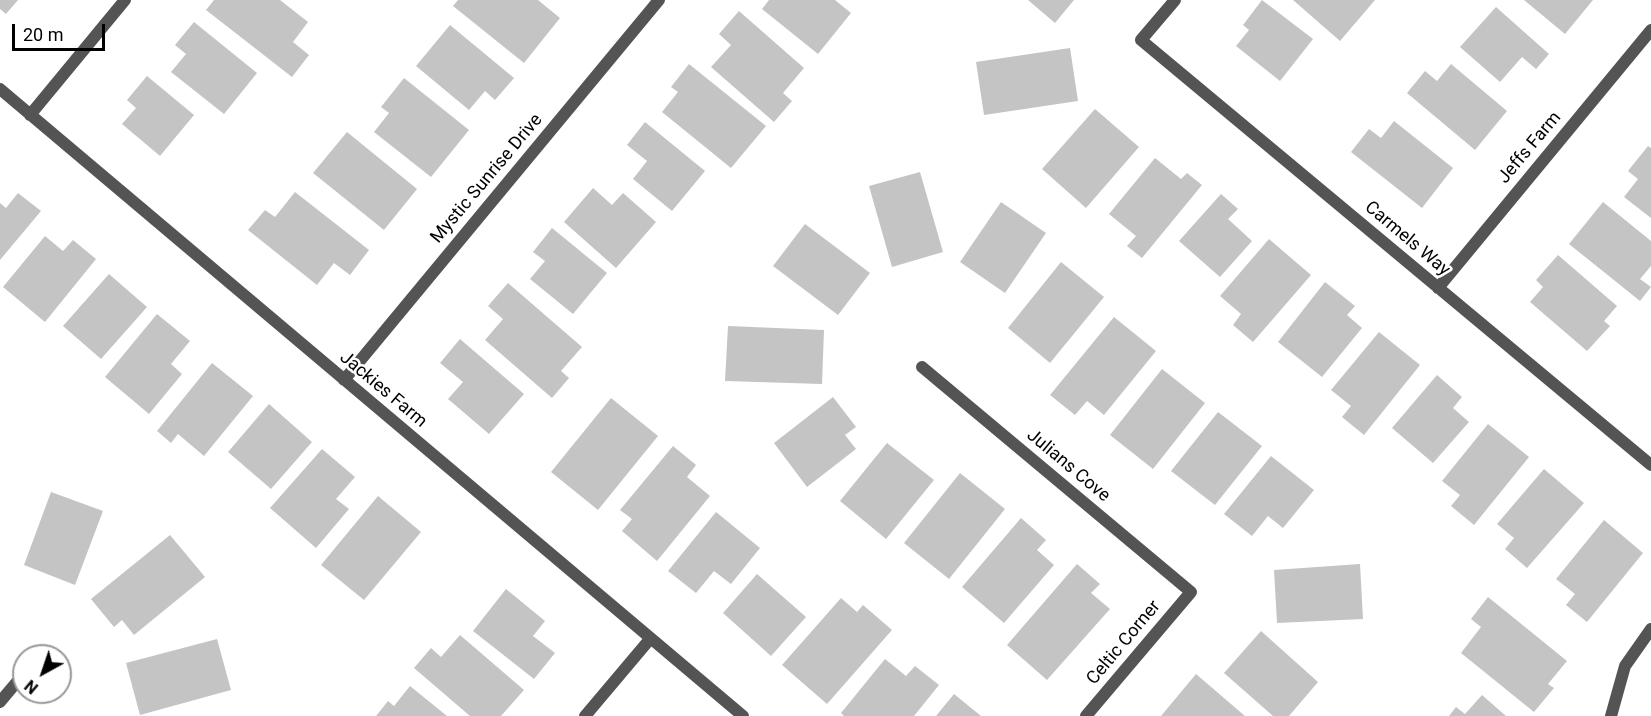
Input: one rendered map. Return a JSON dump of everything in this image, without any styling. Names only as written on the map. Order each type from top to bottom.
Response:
[{"type":"street","points":[[30,115],[125,0]]},
{"type":"street","name":"Mystic Sunrise Drive","points":[[344,380],[659,0]]},
{"type":"street","name":"Carmels Way","points":[[1175,0],[1141,40],[1651,465]]},
{"type":"street","name":"Jeffs Farm","points":[[1438,288],[1651,30]]},
{"type":"street","name":"Jackies Farm","points":[[0,89],[743,716]]},
{"type":"street","name":"Julians Cove","points":[[922,367],[1191,592]]},
{"type":"street","name":"Celtic Corner","points":[[1086,716],[1191,592]]},
{"type":"street","points":[[1611,716],[1625,666],[1651,629]]},
{"type":"street","points":[[585,716],[650,639]]},
{"type":"street","points":[[0,702],[12,688]]},
{"type":"building","points":[[0,0],[18,0],[6,14],[0,9]]},
{"type":"building","points":[[214,0],[280,0],[308,22],[293,42],[309,55],[292,77],[206,10]]},
{"type":"building","points":[[458,0],[538,0],[560,18],[524,63],[453,6]]},
{"type":"building","points":[[769,0],[835,0],[851,13],[818,54],[762,9]]},
{"type":"building","points":[[1028,0],[1074,0],[1055,23]]},
{"type":"building","points":[[1262,0],[1313,39],[1280,81],[1236,46],[1249,30],[1243,25]]},
{"type":"building","points":[[1293,0],[1375,0],[1340,41]]},
{"type":"building","points":[[1524,0],[1593,0],[1565,34]]},
{"type":"building","points":[[1496,7],[1549,54],[1536,69],[1522,57],[1500,82],[1460,47]]},
{"type":"building","points":[[739,11],[804,68],[783,93],[792,101],[774,122],[711,67],[731,45],[719,34]]},
{"type":"building","points":[[194,22],[257,73],[224,114],[171,72],[186,54],[175,45]]},
{"type":"building","points":[[450,25],[514,78],[495,100],[485,91],[469,110],[416,66]]},
{"type":"building","points":[[1070,48],[1078,101],[984,115],[976,62]]},
{"type":"building","points":[[689,64],[766,126],[731,168],[662,112],[678,92],[671,87]]},
{"type":"building","points":[[1451,64],[1507,111],[1475,150],[1407,93],[1425,71],[1437,81]]},
{"type":"building","points":[[147,76],[194,115],[160,156],[122,124],[136,108],[127,100]]},
{"type":"building","points":[[404,78],[469,130],[431,177],[374,132],[389,113],[381,107]]},
{"type":"building","points":[[1095,109],[1139,147],[1086,208],[1042,169]]},
{"type":"building","points":[[1394,121],[1453,168],[1422,208],[1351,152],[1369,129],[1381,138]]},
{"type":"building","points":[[645,122],[705,171],[672,211],[633,179],[647,161],[627,145]]},
{"type":"building","points":[[347,132],[417,189],[384,230],[313,173]]},
{"type":"building","points":[[1648,146],[1651,148],[1651,218],[1624,197],[1638,179],[1628,171]]},
{"type":"building","points":[[1155,158],[1181,179],[1187,173],[1202,185],[1142,258],[1127,246],[1136,236],[1109,214]]},
{"type":"building","points":[[920,172],[943,252],[892,267],[869,186]]},
{"type":"building","points":[[593,188],[612,205],[623,193],[656,222],[616,268],[564,222]]},
{"type":"building","points":[[295,192],[369,250],[350,275],[334,263],[317,285],[248,230],[265,210],[275,217]]},
{"type":"building","points":[[18,193],[41,211],[0,260],[0,203],[6,208]]},
{"type":"building","points":[[1221,194],[1238,209],[1228,219],[1252,241],[1220,277],[1179,241]]},
{"type":"building","points":[[1001,202],[1046,233],[1005,293],[960,262]]},
{"type":"building","points":[[1603,202],[1651,241],[1651,266],[1640,279],[1651,287],[1640,301],[1569,244]]},
{"type":"building","points":[[805,224],[870,273],[838,315],[773,266]]},
{"type":"building","points":[[552,228],[607,273],[573,314],[530,279],[545,261],[533,252]]},
{"type":"building","points":[[45,236],[63,251],[73,240],[96,259],[45,322],[3,287]]},
{"type":"building","points":[[1269,239],[1311,275],[1253,342],[1233,325],[1241,314],[1220,296]]},
{"type":"building","points":[[1558,255],[1617,306],[1604,321],[1610,326],[1587,351],[1530,302],[1543,287],[1536,280]]},
{"type":"building","points":[[1061,262],[1104,297],[1050,363],[1008,328]]},
{"type":"building","points":[[109,274],[147,307],[101,359],[63,326]]},
{"type":"building","points":[[1325,282],[1355,306],[1347,315],[1362,328],[1322,377],[1278,342]]},
{"type":"building","points":[[508,283],[582,347],[561,371],[569,378],[552,398],[485,340],[503,319],[488,306]]},
{"type":"building","points":[[157,314],[190,341],[171,364],[182,374],[149,414],[105,377]]},
{"type":"building","points":[[1114,317],[1156,351],[1104,415],[1087,401],[1075,415],[1050,395]]},
{"type":"building","points":[[728,326],[824,330],[822,384],[725,381]]},
{"type":"building","points":[[1379,332],[1420,365],[1364,435],[1342,417],[1351,406],[1331,390]]},
{"type":"building","points":[[460,339],[524,394],[489,434],[448,399],[463,382],[440,363]]},
{"type":"building","points":[[212,363],[253,396],[204,456],[178,434],[171,443],[157,431]]},
{"type":"building","points":[[1162,369],[1205,403],[1153,469],[1110,435]]},
{"type":"building","points":[[1437,375],[1462,397],[1453,408],[1469,422],[1433,463],[1392,428]]},
{"type":"building","points":[[833,397],[856,427],[845,435],[856,449],[807,487],[774,443]]},
{"type":"building","points":[[611,398],[658,436],[598,510],[551,472]]},
{"type":"building","points":[[269,404],[312,442],[271,489],[228,452]]},
{"type":"building","points":[[1218,412],[1262,446],[1215,505],[1171,471]]},
{"type":"building","points":[[1488,424],[1529,457],[1474,525],[1451,506],[1460,495],[1442,481]]},
{"type":"building","points":[[887,443],[934,480],[886,539],[840,501]]},
{"type":"building","points":[[673,446],[696,465],[687,477],[710,496],[657,561],[622,531],[632,519],[620,510]]},
{"type":"building","points":[[322,449],[355,477],[336,499],[349,509],[316,548],[270,508]]},
{"type":"building","points":[[1271,456],[1314,490],[1283,528],[1268,516],[1252,536],[1224,514]]},
{"type":"building","points":[[1544,469],[1584,503],[1527,568],[1505,549],[1514,538],[1497,524]]},
{"type":"building","points":[[960,473],[1005,509],[949,579],[904,543]]},
{"type":"building","points":[[51,492],[103,511],[75,585],[24,565]]},
{"type":"building","points":[[378,496],[421,532],[364,600],[321,565]]},
{"type":"building","points":[[716,512],[760,548],[731,584],[714,571],[696,593],[668,571]]},
{"type":"building","points":[[1021,518],[1046,540],[1037,550],[1054,565],[1004,623],[962,587]]},
{"type":"building","points":[[1604,520],[1643,553],[1587,622],[1566,605],[1575,594],[1556,579]]},
{"type":"building","points":[[170,535],[205,577],[134,635],[122,620],[114,627],[91,599]]},
{"type":"building","points":[[1077,564],[1100,584],[1091,593],[1110,609],[1047,680],[1007,645]]},
{"type":"building","points":[[1360,564],[1363,619],[1277,623],[1274,570]]},
{"type":"building","points":[[757,574],[806,617],[771,656],[723,613]]},
{"type":"building","points":[[506,589],[545,621],[533,636],[555,653],[534,679],[473,631]]},
{"type":"building","points":[[1488,597],[1567,661],[1548,684],[1554,688],[1534,712],[1461,653],[1481,627],[1471,619]]},
{"type":"building","points":[[841,598],[857,612],[863,605],[892,630],[827,704],[782,665]]},
{"type":"building","points":[[1261,631],[1318,682],[1289,716],[1273,716],[1224,673]]},
{"type":"building","points":[[460,635],[524,690],[501,716],[470,716],[414,668],[431,648],[441,657]]},
{"type":"building","points":[[217,639],[231,690],[140,715],[126,663]]},
{"type":"building","points":[[885,659],[906,676],[915,666],[939,685],[914,716],[844,716],[841,713]]},
{"type":"building","points":[[1196,674],[1245,716],[1161,716]]},
{"type":"building","points":[[410,686],[447,716],[376,716],[388,701],[394,706]]},
{"type":"building","points":[[954,694],[981,716],[936,716]]},
{"type":"building","points":[[1482,695],[1506,716],[1449,716],[1456,707],[1465,714]]}]
